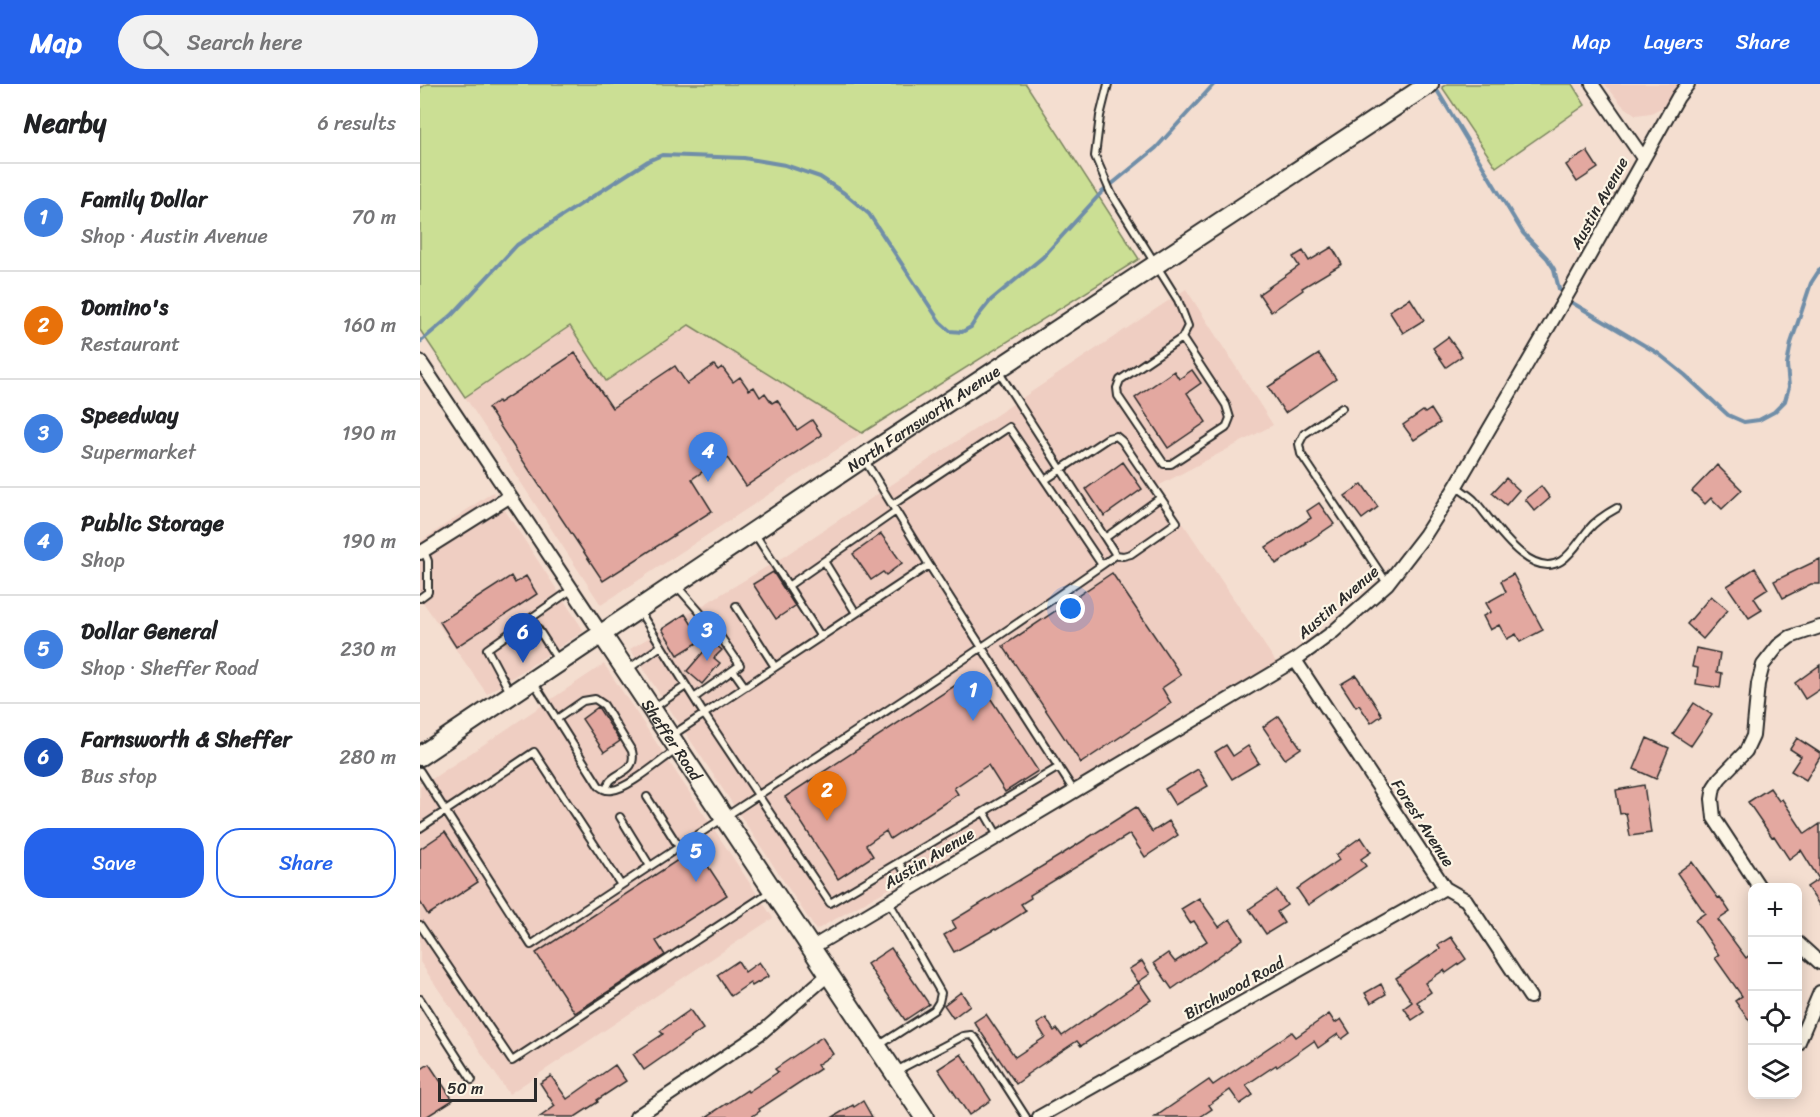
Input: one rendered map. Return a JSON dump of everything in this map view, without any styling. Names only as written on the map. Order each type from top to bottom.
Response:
[{"type":"main road","name":"North Farnsworth Avenue","points":[[420,756],[753,531],[1429,84]]},
{"type":"main road","name":"Sheffer Road","points":[[601,633],[924,1117]]},
{"type":"street","points":[[1592,84],[1643,158]]},
{"type":"street","name":"Austin Avenue","points":[[812,948],[1295,660],[1334,632],[1387,584],[1425,535],[1456,486],[1573,285],[1678,97],[1688,84]]},
{"type":"street","name":"Sheffer Road","points":[[420,361],[601,633]]},
{"type":"street","points":[[422,552],[509,497]]},
{"type":"street","points":[[1757,883],[1714,818],[1712,799],[1714,787],[1720,777],[1746,752],[1753,736],[1758,684],[1763,665],[1778,646],[1790,637],[1820,627]]},
{"type":"street","name":"Forest Avenue","points":[[1295,660],[1445,888],[1466,900],[1530,998]]},
{"type":"street","name":"Birchwood Road","points":[[1039,1117],[1445,888]]},
{"type":"street","points":[[1802,947],[1820,963]]},
{"type":"street","points":[[636,1117],[762,1032],[829,975]]},
{"type":"street","points":[[1802,1033],[1820,992]]},
{"type":"lane","points":[[1108,84],[1100,116],[1095,156],[1111,193],[1178,300],[1188,326],[1182,338],[1120,380],[1117,388],[1118,396],[1164,464],[1171,464],[1226,428],[1230,418],[1226,405],[1182,338]]},
{"type":"lane","points":[[998,370],[1116,555]]},
{"type":"lane","points":[[1342,408],[1304,434],[1299,444],[1301,454],[1387,584]]},
{"type":"lane","points":[[788,586],[1009,427],[1102,565]]},
{"type":"lane","points":[[420,771],[531,945],[724,816],[983,648],[1116,555],[1131,554],[1177,522],[1122,441],[1116,436],[1108,438],[1045,480]]},
{"type":"lane","points":[[863,458],[1074,790]]},
{"type":"lane","points":[[1456,486],[1472,498],[1515,548],[1532,562],[1546,565],[1560,562],[1590,528],[1604,515],[1617,508]]},
{"type":"lane","points":[[1105,538],[1160,498]]},
{"type":"lane","points":[[753,531],[821,637]]},
{"type":"lane","points":[[420,598],[429,592],[428,561],[422,552]]},
{"type":"lane","points":[[824,561],[856,613]]},
{"type":"lane","points":[[532,680],[599,786],[606,790],[614,790],[624,786],[704,714],[929,565]]},
{"type":"lane","points":[[675,584],[718,633],[740,665],[694,698]]},
{"type":"lane","points":[[511,694],[487,649],[571,590]]},
{"type":"lane","points":[[735,606],[775,667]]},
{"type":"lane","points":[[638,609],[704,714],[830,903],[1059,767]]},
{"type":"lane","points":[[531,618],[559,663]]},
{"type":"lane","points":[[627,671],[661,646]]},
{"type":"lane","points":[[733,670],[745,687]]},
{"type":"lane","points":[[652,709],[686,686]]},
{"type":"lane","points":[[556,719],[583,701],[595,699],[604,705],[634,757],[624,772],[611,780],[606,790]]},
{"type":"lane","points":[[420,828],[534,752],[621,885]]},
{"type":"lane","points":[[647,797],[679,847]]},
{"type":"lane","points":[[984,812],[998,836]]},
{"type":"lane","points":[[620,817],[650,866]]},
{"type":"lane","points":[[899,862],[913,887]]},
{"type":"lane","points":[[420,925],[512,1062],[773,890]]},
{"type":"lane","points":[[877,1046],[934,1010],[941,993],[888,901]]},
{"type":"lane","points":[[420,999],[472,1080]]},
{"type":"lane","points":[[894,1072],[963,1036],[971,1035],[976,1039],[1026,1117]]},
{"type":"shaded area","points":[[1605,84],[1679,84],[1663,107],[1651,113],[1636,115],[1622,105]]},
{"type":"shaded area","points":[[1186,289],[1273,425],[1158,486],[1280,668],[816,930],[630,649],[783,557]]},
{"type":"shaded area","points":[[689,325],[862,433],[601,605],[465,397],[571,326],[606,380]]},
{"type":"shaded area","points":[[493,492],[584,631],[487,694],[420,598],[420,542]]},
{"type":"shaded area","points":[[604,664],[773,918],[509,1094],[420,962],[420,787]]},
{"type":"green space","points":[[427,84],[1026,84],[1139,259],[862,433],[689,325],[606,381],[570,326],[465,397],[420,330],[420,88]]},
{"type":"green space","points":[[1447,84],[1572,84],[1585,105],[1496,167],[1442,87]]},
{"type":"building","points":[[1587,151],[1598,168],[1577,182],[1566,165]]},
{"type":"building","points":[[1332,247],[1342,264],[1302,288],[1303,290],[1271,312],[1259,294],[1299,266],[1293,257],[1303,251],[1309,261]]},
{"type":"building","points":[[1410,298],[1424,320],[1403,333],[1389,311]]},
{"type":"building","points":[[1448,337],[1462,356],[1446,367],[1433,348]]},
{"type":"building","points":[[575,353],[612,408],[675,366],[687,384],[714,365],[718,370],[722,367],[733,382],[740,377],[749,390],[754,387],[760,397],[765,393],[772,403],[777,400],[797,430],[812,420],[822,435],[746,486],[726,456],[692,479],[712,511],[603,581],[488,408]]},
{"type":"building","points":[[1319,354],[1336,379],[1285,413],[1268,387]]},
{"type":"building","points":[[1192,370],[1201,383],[1187,393],[1206,422],[1168,448],[1135,398],[1174,371],[1179,379]]},
{"type":"building","points":[[1431,409],[1440,423],[1414,440],[1403,425],[1423,411],[1425,413]]},
{"type":"building","points":[[1123,462],[1142,489],[1104,516],[1086,489]]},
{"type":"building","points":[[1717,465],[1742,490],[1722,509],[1711,498],[1705,504],[1692,491]]},
{"type":"building","points":[[1506,478],[1519,490],[1506,505],[1492,493]]},
{"type":"building","points":[[1362,484],[1378,507],[1362,519],[1345,496]]},
{"type":"building","points":[[1541,486],[1550,498],[1535,511],[1525,499]]},
{"type":"building","points":[[1319,503],[1334,524],[1276,564],[1266,547],[1311,518],[1307,511]]},
{"type":"building","points":[[881,534],[902,563],[886,575],[883,572],[871,580],[853,554]]},
{"type":"building","points":[[1820,559],[1820,584],[1811,584],[1783,598],[1774,581]]},
{"type":"building","points":[[1755,568],[1768,589],[1754,598],[1762,610],[1749,618],[1727,586]]},
{"type":"building","points":[[773,572],[795,606],[776,619],[753,584]]},
{"type":"building","points":[[1112,573],[1181,675],[1162,688],[1171,703],[1081,763],[1003,646]]},
{"type":"building","points":[[1513,574],[1543,630],[1520,642],[1516,634],[1507,639],[1499,625],[1490,630],[1483,616],[1491,612],[1486,603],[1506,592],[1501,581]]},
{"type":"building","points":[[511,576],[515,583],[526,576],[537,594],[456,647],[440,622]]},
{"type":"building","points":[[1711,596],[1728,610],[1703,639],[1687,624]]},
{"type":"building","points":[[685,614],[702,640],[678,655],[662,629]]},
{"type":"building","points":[[712,642],[722,650],[714,658],[720,663],[702,684],[687,671]]},
{"type":"building","points":[[1696,648],[1720,653],[1717,672],[1722,673],[1720,688],[1696,684],[1698,668],[1692,667]]},
{"type":"building","points":[[1820,665],[1820,689],[1805,699],[1795,683]]},
{"type":"building","points":[[974,673],[1038,771],[1005,792],[988,765],[954,788],[958,794],[890,839],[886,831],[866,845],[873,856],[838,879],[785,797]]},
{"type":"building","points":[[1356,675],[1382,715],[1371,723],[1359,705],[1356,707],[1341,684]]},
{"type":"building","points":[[1694,703],[1712,715],[1691,746],[1673,734]]},
{"type":"building","points":[[598,707],[620,741],[604,752],[582,719]]},
{"type":"building","points":[[1279,716],[1301,748],[1285,759],[1263,727]]},
{"type":"building","points":[[1647,738],[1669,748],[1656,779],[1634,769]]},
{"type":"building","points":[[1797,738],[1820,753],[1820,757],[1806,780],[1791,771],[1801,756],[1790,749]]},
{"type":"building","points":[[1226,745],[1233,756],[1248,746],[1259,763],[1232,779],[1215,752]]},
{"type":"building","points":[[1198,769],[1208,786],[1175,805],[1165,789]]},
{"type":"building","points":[[1644,785],[1651,833],[1630,836],[1626,813],[1620,814],[1616,790]]},
{"type":"building","points":[[1770,788],[1779,801],[1782,799],[1805,834],[1820,824],[1820,906],[1807,887],[1819,879],[1801,850],[1789,859],[1748,802]]},
{"type":"building","points":[[1136,807],[1152,832],[1169,821],[1178,835],[1145,857],[1130,834],[1030,895],[1031,898],[1021,904],[1026,911],[954,952],[944,935],[956,928],[952,921]]},
{"type":"building","points":[[445,832],[478,882],[428,915],[420,902],[420,849]]},
{"type":"building","points":[[1361,837],[1371,852],[1361,859],[1366,866],[1308,905],[1297,889],[1339,860],[1336,855]]},
{"type":"building","points":[[696,848],[727,895],[656,941],[665,955],[575,1013],[536,953]]},
{"type":"building","points":[[1692,862],[1730,912],[1718,920],[1746,958],[1748,956],[1748,1019],[1735,1001],[1742,996],[1715,958],[1719,955],[1695,920],[1705,913],[1677,873]]},
{"type":"building","points":[[1277,890],[1287,905],[1277,912],[1284,923],[1266,934],[1249,909]]},
{"type":"building","points":[[1199,898],[1219,927],[1230,919],[1243,939],[1172,989],[1154,963],[1168,953],[1175,962],[1207,941],[1194,921],[1190,923],[1181,909]]},
{"type":"building","points":[[1451,937],[1466,959],[1446,973],[1444,970],[1425,983],[1431,992],[1417,1002],[1424,1012],[1412,1020],[1404,1008],[1412,1002],[1396,978],[1440,949],[1438,945]]},
{"type":"building","points":[[891,948],[929,1004],[905,1020],[867,964]]},
{"type":"building","points":[[738,961],[745,972],[759,962],[769,976],[752,986],[750,983],[731,996],[717,975]]},
{"type":"building","points":[[1142,961],[1150,974],[1138,982],[1129,969]]},
{"type":"building","points":[[1139,983],[1151,1000],[1081,1046],[1077,1041],[1016,1084],[974,1022],[986,1014],[1015,1057],[1045,1037],[1037,1024],[1046,1018],[1054,1031],[1057,1029],[1062,1036]]},
{"type":"building","points":[[1381,984],[1386,994],[1371,1003],[1365,993]]},
{"type":"building","points":[[961,992],[970,1005],[953,1018],[944,1005]]},
{"type":"building","points":[[690,1010],[703,1029],[644,1070],[633,1054],[663,1034],[660,1031]]},
{"type":"building","points":[[1329,1014],[1335,1023],[1341,1019],[1350,1033],[1342,1039],[1338,1034],[1318,1048],[1314,1041],[1277,1067],[1276,1065],[1246,1085],[1253,1095],[1240,1104],[1230,1090],[1209,1105],[1212,1109],[1200,1117],[1155,1117],[1209,1080],[1213,1085],[1292,1032],[1296,1037]]},
{"type":"building","points":[[822,1037],[833,1054],[817,1065],[820,1069],[759,1109],[760,1111],[751,1117],[706,1117],[778,1072],[775,1069]]},
{"type":"building","points":[[961,1054],[991,1100],[969,1115],[938,1069]]},
{"type":"building","points":[[429,1064],[453,1100],[426,1117],[420,1117],[420,1070]]},
{"type":"building","points":[[615,1065],[626,1081],[597,1100],[598,1102],[575,1117],[540,1117],[555,1106],[540,1083],[551,1076],[567,1099]]},
{"type":"building","points":[[863,1101],[872,1117],[833,1117],[853,1105],[854,1107]]},
{"type":"waterway","points":[[420,342],[452,315],[517,245],[648,161],[662,155],[744,158],[785,165],[820,177],[869,214],[940,322],[950,331],[962,332],[971,327],[991,300],[1043,257],[1101,193],[1156,148],[1214,84]]},
{"type":"waterway","points":[[1435,87],[1523,233],[1547,258],[1554,269],[1559,289],[1571,302],[1659,354],[1728,415],[1744,422],[1759,420],[1774,412],[1785,401],[1789,387],[1787,365],[1791,343],[1811,283],[1820,269]]},
{"type":"place","name":"Public Storage","points":[[708,482]]},
{"type":"place","name":"Speedway","points":[[707,661]]},
{"type":"place","name":"Farnsworth & Sheffer","points":[[523,663]]},
{"type":"place","name":"Family Dollar","points":[[973,721]]},
{"type":"place","name":"Domino's","points":[[827,821]]},
{"type":"place","name":"Dollar General","points":[[696,882]]}]
